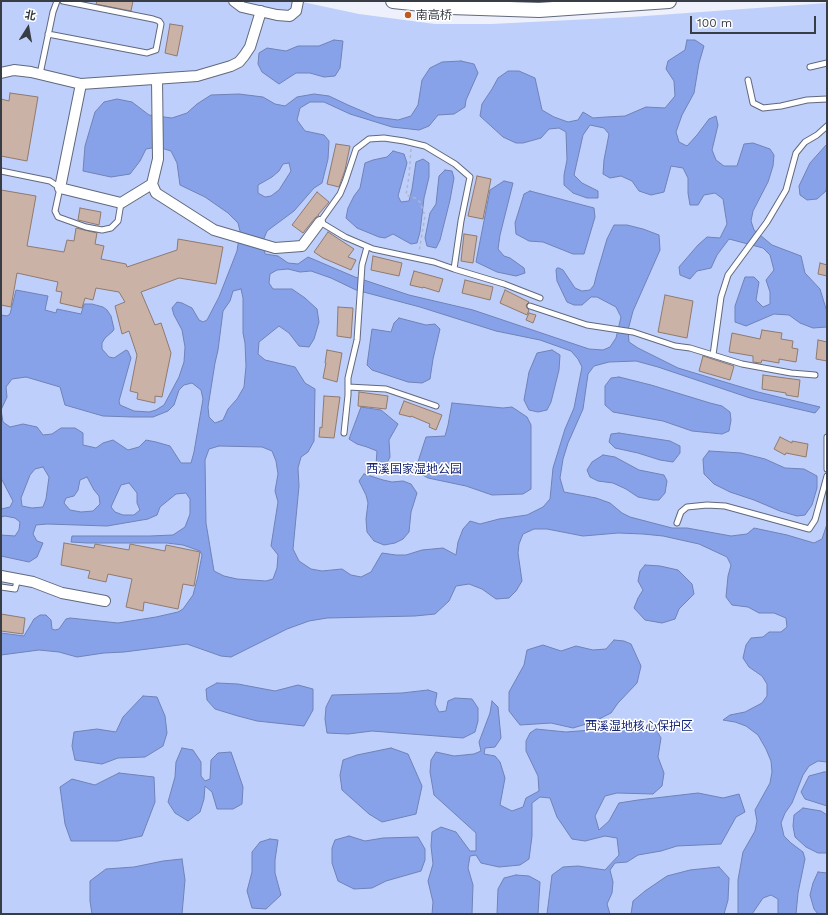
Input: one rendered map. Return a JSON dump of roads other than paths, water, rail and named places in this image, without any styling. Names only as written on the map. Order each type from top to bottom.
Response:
[{"type":"main road","points":[[392,1],[450,7],[531,10],[669,1]]},
{"type":"street","points":[[232,2],[242,7],[277,15],[290,16],[296,11],[298,1]]},
{"type":"street","points":[[1,72],[14,70],[40,74],[81,84],[198,76],[239,62],[250,47],[261,11]]},
{"type":"street","points":[[157,79],[156,106],[158,159],[152,184],[156,193],[214,230],[233,237],[275,248],[302,246],[320,222]]},
{"type":"street","points":[[81,84],[60,188],[120,203],[152,184]]},
{"type":"street","points":[[1,576],[33,582],[62,593],[105,601]]},
{"type":"lane","points":[[40,74],[53,12],[57,1]]},
{"type":"lane","points":[[48,34],[148,53],[156,50],[161,24],[159,21],[63,1]]},
{"type":"lane","points":[[810,67],[827,63]]},
{"type":"lane","points":[[748,80],[752,103],[763,108],[807,100],[827,99]]},
{"type":"lane","points":[[713,355],[721,297],[728,275],[786,190],[796,153],[805,142],[817,135],[827,126]]},
{"type":"lane","points":[[454,269],[461,220],[470,177],[455,164],[425,146],[384,138],[369,139],[356,149],[340,194],[320,222],[345,237],[367,247],[434,262],[454,269],[504,284],[540,298]]},
{"type":"lane","points":[[1,171],[50,181],[60,188],[55,211],[58,217],[86,227],[102,230],[111,228],[118,221],[120,203]]},
{"type":"lane","points":[[344,433],[348,395],[348,378],[357,340],[362,265],[367,247]]},
{"type":"lane","points":[[530,306],[587,324],[633,332],[675,346],[690,348],[750,366],[791,373],[815,375]]},
{"type":"lane","points":[[348,387],[386,388],[436,406]]},
{"type":"lane","points":[[827,437],[827,469]]},
{"type":"lane","points":[[677,523],[681,512],[687,507],[707,505],[725,506],[809,528],[815,520],[827,476]]},
{"type":"lane","points":[[1,587],[15,589],[18,578]]},
{"type":"water","points":[[334,40],[343,41],[340,68],[335,76],[324,77],[310,73],[296,73],[279,84],[262,72],[258,64],[259,53],[267,48],[286,51],[298,46],[319,46]]},
{"type":"water","points":[[687,40],[695,40],[704,46],[699,63],[694,93],[682,115],[676,132],[679,142],[687,146],[709,119],[716,116],[718,125],[712,150],[716,160],[724,166],[737,166],[744,144],[753,143],[770,149],[774,155],[773,166],[768,182],[753,211],[751,221],[754,230],[772,245],[801,256],[805,273],[820,289],[827,312],[827,327],[813,328],[800,323],[789,315],[774,314],[746,326],[735,322],[735,306],[745,277],[754,277],[759,282],[756,300],[763,307],[770,304],[770,292],[766,280],[774,270],[770,255],[763,248],[729,239],[717,255],[711,268],[697,271],[690,279],[680,275],[679,267],[698,245],[707,237],[720,238],[727,224],[723,199],[715,193],[704,195],[698,205],[690,205],[688,178],[683,168],[671,166],[664,192],[651,195],[639,191],[632,181],[621,176],[610,178],[603,174],[609,134],[604,128],[590,125],[583,135],[574,175],[582,183],[598,191],[598,198],[587,198],[573,193],[564,185],[567,160],[566,132],[559,128],[549,129],[541,138],[523,143],[516,143],[503,137],[480,116],[482,104],[498,78],[508,71],[519,71],[535,78],[542,110],[554,117],[568,122],[578,120],[583,112],[593,118],[625,116],[646,107],[665,108],[675,96],[674,81],[666,69],[668,61],[685,50]]},
{"type":"water","points":[[461,61],[474,64],[478,73],[466,100],[465,107],[454,114],[438,115],[429,126],[419,130],[392,127],[350,114],[324,102],[310,102],[300,108],[297,120],[305,131],[324,135],[329,141],[328,159],[322,183],[314,188],[294,211],[267,231],[263,241],[265,254],[278,256],[288,263],[298,264],[308,257],[355,277],[409,295],[473,310],[589,349],[603,350],[610,347],[616,338],[621,317],[616,307],[597,297],[591,297],[582,305],[574,305],[567,302],[557,281],[556,270],[559,268],[563,270],[575,288],[582,291],[590,290],[594,285],[607,239],[614,225],[627,225],[643,229],[659,235],[660,250],[633,311],[628,330],[629,342],[678,368],[758,392],[820,407],[815,413],[750,398],[636,361],[609,362],[594,366],[588,374],[583,409],[568,443],[563,459],[560,478],[564,492],[596,498],[610,503],[622,513],[630,517],[672,528],[687,528],[731,536],[747,534],[754,528],[787,535],[814,543],[822,539],[827,524],[827,762],[818,761],[809,766],[803,775],[792,803],[785,813],[781,823],[784,836],[803,852],[805,859],[798,893],[796,914],[778,914],[778,899],[771,895],[763,898],[752,914],[738,914],[738,880],[743,852],[755,831],[757,821],[755,810],[770,783],[772,772],[771,761],[758,735],[746,726],[723,720],[730,715],[745,712],[762,703],[767,696],[767,684],[762,676],[749,667],[743,658],[746,645],[751,638],[763,637],[769,632],[781,632],[787,627],[786,618],[774,613],[759,613],[748,607],[732,605],[726,597],[728,576],[731,565],[727,557],[699,544],[663,536],[643,534],[618,533],[583,536],[547,529],[534,529],[523,534],[519,544],[518,553],[522,581],[516,591],[509,598],[496,599],[482,589],[469,584],[456,586],[449,601],[435,614],[415,616],[327,618],[309,621],[287,629],[231,657],[221,656],[187,644],[77,657],[59,652],[39,650],[1,655],[1,633],[24,636],[34,619],[40,615],[46,615],[51,620],[52,629],[55,630],[59,629],[66,619],[70,618],[118,623],[178,612],[183,609],[193,595],[202,555],[200,551],[183,545],[167,543],[71,542],[72,536],[173,535],[185,527],[190,514],[190,499],[186,493],[176,494],[160,507],[157,515],[148,519],[107,526],[36,525],[33,534],[37,541],[43,543],[37,557],[29,562],[1,556],[1,535],[15,536],[19,530],[20,522],[15,518],[5,516],[1,517],[1,509],[10,507],[13,501],[1,478],[1,410],[1,315],[7,316],[10,314],[16,290],[48,296],[45,310],[56,313],[57,309],[81,314],[84,304],[92,304],[103,307],[107,310],[111,316],[114,329],[102,343],[102,349],[109,357],[114,358],[126,350],[131,358],[119,401],[120,405],[134,411],[149,412],[164,405],[179,377],[184,362],[185,347],[182,330],[172,308],[177,302],[182,303],[192,308],[199,320],[203,322],[207,320],[219,297],[237,251],[240,231],[238,223],[228,213],[205,197],[180,185],[177,163],[171,151],[158,147],[146,149],[140,161],[130,174],[111,177],[83,171],[85,146],[95,112],[104,102],[117,99],[132,102],[149,115],[172,118],[187,113],[211,95],[239,94],[263,97],[275,104],[285,106],[297,97],[314,94],[329,96],[376,117],[398,120],[411,116],[418,105],[422,80],[430,68],[442,62]],"holes":[[[289,163],[291,171],[279,190],[271,196],[265,197],[258,193],[258,185],[279,171],[283,164]],[[288,269],[300,272],[311,271],[331,278],[356,290],[420,307],[496,331],[540,340],[571,351],[578,359],[582,367],[574,408],[565,429],[553,468],[550,499],[543,507],[527,515],[499,519],[480,524],[470,521],[463,529],[458,542],[456,555],[443,548],[422,550],[406,555],[382,553],[371,572],[361,577],[351,575],[342,569],[322,571],[311,569],[299,561],[293,549],[299,486],[298,468],[301,457],[308,452],[314,441],[315,389],[305,383],[295,367],[265,360],[258,354],[259,342],[279,326],[289,333],[299,346],[309,347],[314,339],[319,322],[317,309],[305,298],[292,289],[273,289],[269,283],[270,274],[277,270]],[[241,289],[243,298],[243,333],[246,366],[244,387],[237,399],[228,409],[223,420],[215,423],[209,417],[208,407],[223,311],[230,301],[233,291]],[[26,377],[60,387],[65,405],[103,416],[153,417],[168,411],[174,405],[179,390],[184,385],[192,383],[201,390],[203,399],[191,463],[181,463],[170,446],[156,442],[146,440],[139,447],[128,450],[113,440],[103,443],[96,448],[83,445],[83,433],[75,428],[61,428],[52,434],[43,435],[37,427],[23,424],[10,427],[3,422],[1,410],[7,397],[6,387],[12,379]],[[219,446],[262,447],[272,451],[276,461],[278,474],[275,491],[278,502],[271,546],[278,555],[277,568],[273,579],[266,581],[237,579],[224,576],[214,571],[206,523],[205,460],[209,449]],[[43,467],[49,477],[46,499],[43,507],[32,508],[22,506],[21,498],[30,475],[35,469]],[[87,477],[99,496],[100,504],[93,511],[81,512],[70,510],[64,503],[66,498],[74,496],[78,490],[80,480]],[[129,483],[137,493],[137,503],[140,510],[134,515],[123,515],[115,512],[111,507],[121,485]]]},
{"type":"water","points":[[827,144],[826,191],[817,199],[807,200],[800,195],[799,186],[810,163]]},
{"type":"water","points":[[393,151],[404,154],[407,163],[398,196],[401,202],[409,201],[416,162],[423,159],[429,163],[429,177],[417,243],[411,244],[393,234],[385,238],[379,237],[357,228],[346,218],[348,208],[360,188],[365,163],[387,157]]},
{"type":"water","points":[[445,170],[452,171],[454,178],[440,240],[436,248],[427,246],[425,238],[430,213],[436,204],[439,176]]},
{"type":"water","points":[[504,181],[513,183],[498,249],[504,256],[510,258],[524,268],[525,273],[516,276],[497,272],[476,262],[490,190]]},
{"type":"water","points":[[530,191],[594,208],[595,217],[584,254],[573,254],[543,242],[529,241],[516,234],[515,223],[524,194]]},
{"type":"water","points":[[399,318],[426,325],[435,324],[440,329],[430,379],[422,383],[408,382],[372,370],[367,365],[372,329],[391,332],[394,323]]},
{"type":"water","points":[[552,350],[560,355],[559,370],[551,402],[547,410],[538,412],[529,410],[524,400],[529,372],[537,353]]},
{"type":"water","points":[[619,377],[722,406],[730,412],[731,420],[729,431],[722,434],[692,431],[663,421],[613,412],[605,405],[605,386],[611,378]]},
{"type":"water","points":[[452,403],[503,408],[512,407],[527,417],[531,425],[531,489],[523,494],[492,495],[466,486],[428,478],[419,473],[417,465],[426,437],[445,436]]},
{"type":"water","points":[[361,407],[381,410],[398,424],[389,440],[390,457],[385,467],[376,465],[377,451],[357,444],[349,439]]},
{"type":"water","points":[[619,433],[670,441],[680,446],[680,453],[673,462],[615,448],[609,442],[611,434]]},
{"type":"water","points":[[709,451],[741,453],[765,459],[785,468],[804,469],[817,476],[817,488],[812,505],[805,515],[797,516],[730,492],[714,484],[704,474],[703,459]]},
{"type":"water","points":[[603,455],[615,457],[639,470],[664,475],[667,481],[665,493],[659,500],[638,497],[613,483],[598,481],[590,477],[587,470],[592,462]]},
{"type":"water","points":[[364,474],[392,482],[403,481],[411,484],[417,493],[411,512],[409,532],[403,539],[395,543],[384,545],[374,541],[367,532],[366,519],[368,503],[359,481]]},
{"type":"water","points":[[645,565],[660,566],[678,570],[692,584],[694,594],[679,609],[675,619],[662,623],[645,620],[634,608],[643,590],[638,581],[640,571]]},
{"type":"water","points":[[614,640],[624,641],[631,644],[641,666],[637,683],[618,703],[611,713],[593,722],[573,728],[551,723],[520,725],[509,711],[509,692],[524,665],[527,650],[543,645],[561,651],[576,646],[593,650],[606,649]]},
{"type":"water","points":[[217,683],[238,684],[275,691],[298,685],[313,689],[313,710],[304,726],[257,721],[238,716],[215,709],[207,700],[206,689]]},
{"type":"water","points":[[428,690],[437,693],[435,704],[439,712],[446,711],[448,701],[455,698],[472,699],[478,708],[478,721],[475,732],[463,738],[372,731],[348,734],[327,733],[325,719],[326,707],[332,695],[402,693]]},
{"type":"water","points":[[143,696],[157,697],[165,716],[167,733],[163,746],[145,757],[118,758],[102,764],[75,760],[72,746],[74,732],[97,729],[116,732],[123,717]]},
{"type":"water","points":[[492,701],[498,707],[501,738],[495,747],[485,748],[484,754],[495,756],[500,762],[505,778],[500,805],[512,811],[523,807],[526,798],[539,791],[538,776],[526,751],[526,741],[530,733],[536,729],[566,732],[616,728],[632,729],[654,726],[661,738],[658,757],[664,773],[662,786],[653,794],[617,793],[605,796],[595,816],[599,830],[609,821],[619,803],[638,800],[698,793],[723,798],[739,794],[745,812],[736,817],[721,844],[677,846],[661,851],[638,855],[627,862],[615,863],[610,870],[613,882],[612,893],[607,904],[610,914],[547,914],[552,875],[563,867],[578,866],[605,870],[619,855],[617,838],[605,836],[585,841],[572,839],[557,817],[550,798],[540,797],[532,803],[532,836],[529,859],[520,865],[499,867],[481,863],[476,855],[470,856],[468,868],[473,885],[472,914],[432,914],[433,902],[428,881],[433,864],[431,846],[432,832],[441,827],[456,832],[470,851],[476,851],[476,833],[434,795],[430,772],[431,760],[436,752],[454,756],[474,754],[481,751],[479,742],[490,713]]},
{"type":"water","points":[[182,748],[193,750],[201,762],[201,776],[205,781],[210,779],[211,760],[218,753],[231,752],[243,787],[242,804],[233,809],[217,809],[212,792],[205,786],[204,799],[200,812],[188,821],[175,813],[168,802],[175,777],[176,762]]},
{"type":"water","points":[[391,748],[408,754],[422,786],[416,814],[382,822],[369,814],[342,790],[340,775],[343,760],[357,755]]},
{"type":"water","points":[[827,772],[827,806],[805,799],[801,792],[809,776]]},
{"type":"water","points":[[119,773],[154,777],[155,802],[142,836],[118,841],[71,841],[65,824],[60,787],[72,779],[95,785]]},
{"type":"water","points":[[803,808],[821,811],[827,815],[827,853],[818,853],[806,847],[795,837],[793,826],[794,815]]},
{"type":"water","points":[[349,836],[365,841],[383,838],[418,837],[425,849],[425,860],[421,871],[386,881],[372,888],[354,889],[338,881],[332,863],[332,848],[335,840]]},
{"type":"water","points":[[270,839],[278,840],[275,873],[281,895],[266,909],[252,908],[247,891],[252,872],[252,852],[260,842]]},
{"type":"water","points":[[182,859],[185,880],[182,914],[92,914],[90,901],[90,881],[106,869],[134,867]]},
{"type":"water","points":[[719,867],[729,878],[728,900],[724,914],[631,914],[633,901],[667,876],[690,870]]},
{"type":"water","points":[[818,872],[827,873],[827,914],[818,914],[814,909],[810,895]]},
{"type":"water","points":[[516,875],[529,876],[540,882],[538,914],[497,914],[498,889],[504,878]]},
{"type":"place","name":"南高桥","points":[[408,15]]},
{"type":"park label","name":"西溪国家湿地公园","points":[[414,469]]},
{"type":"park label","name":"西溪湿地核心保护区","points":[[639,726]]}]
